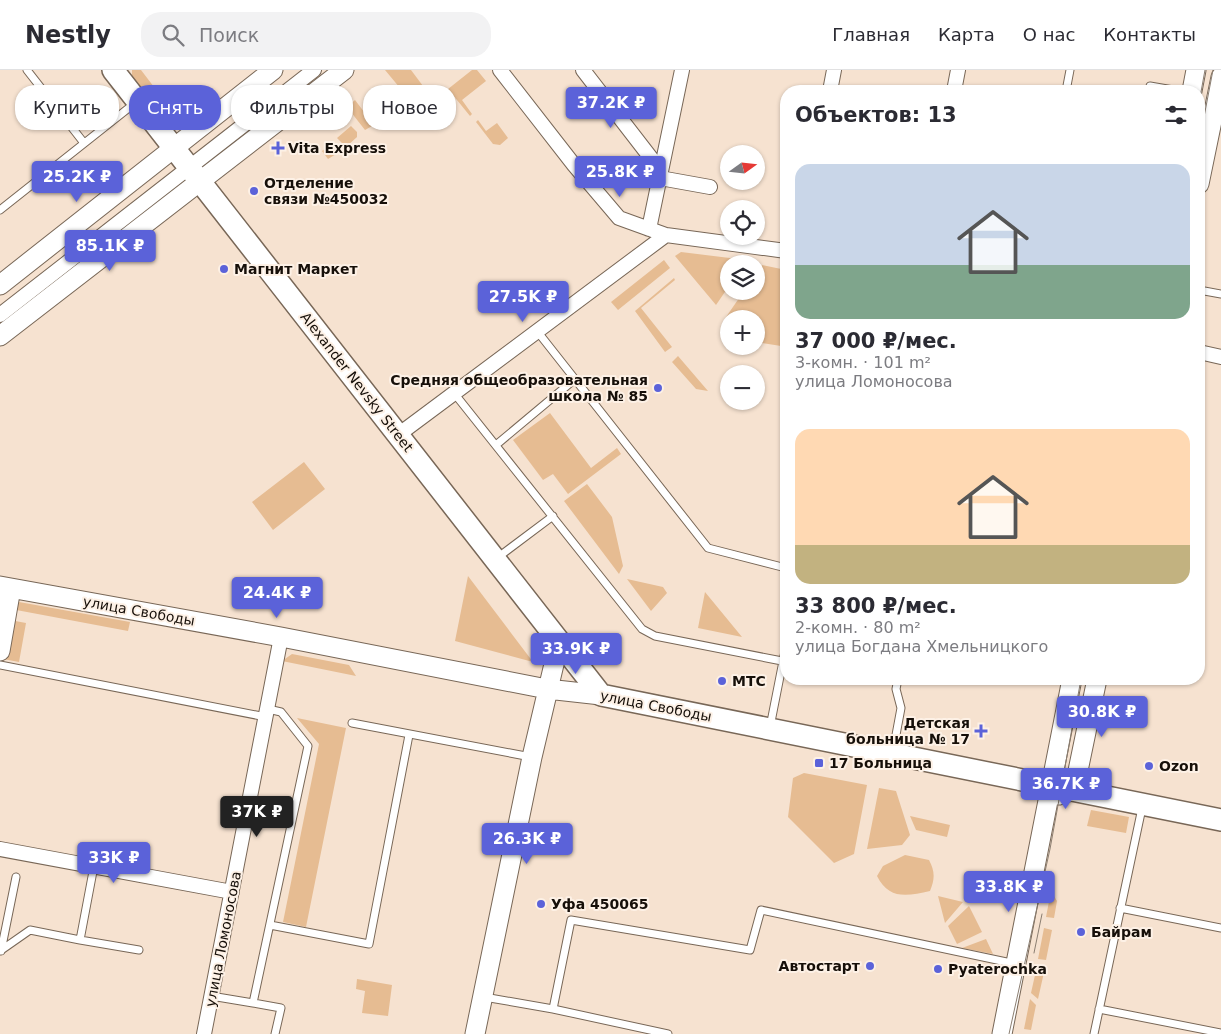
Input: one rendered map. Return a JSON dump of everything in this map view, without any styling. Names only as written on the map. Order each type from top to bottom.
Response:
[{"type":"main road","name":"Alexander Nevsky Street","points":[[113,70],[129,91]]},
{"type":"main road","name":"Alexander Nevsky Street","points":[[160,130],[601,695]]},
{"type":"main road","name":"улица Свободы","points":[[601,695],[892,754],[1049,792],[1074,790],[1221,820]]},
{"type":"street","points":[[0,285],[273,70]]},
{"type":"street","points":[[0,336],[195,174],[314,70]]},
{"type":"street","points":[[0,315],[195,174],[344,70]]},
{"type":"street","points":[[500,70],[574,166],[619,218],[666,235],[780,251]]},
{"type":"street","points":[[582,70],[661,174],[710,187]]},
{"type":"street","points":[[649,229],[682,70]]},
{"type":"street","points":[[831,85],[834,70]]},
{"type":"street","points":[[955,85],[958,70]]},
{"type":"street","points":[[1193,85],[1196,70]]},
{"type":"street","points":[[1205,158],[1219,97],[1221,77]]},
{"type":"street","points":[[398,435],[536,330],[666,235]]},
{"type":"street","points":[[1205,353],[1221,357]]},
{"type":"street","points":[[0,651],[5,587]]},
{"type":"street","name":"улица Свободы","points":[[5,587],[281,637],[547,689],[601,695]]},
{"type":"street","name":"улица Ломоносова","points":[[204,1034],[281,637]]},
{"type":"street","points":[[475,1034],[532,757],[559,643]]},
{"type":"street","points":[[1002,1034],[1071,685]]},
{"type":"street","points":[[1074,790],[1096,685]]},
{"type":"street","points":[[0,848],[232,892]]},
{"type":"lane","points":[[28,70],[84,143]]},
{"type":"lane","points":[[1067,85],[1070,70]]},
{"type":"lane","points":[[0,210],[129,108]]},
{"type":"lane","points":[[1205,291],[1221,294]]},
{"type":"lane","points":[[536,330],[708,548],[780,566]]},
{"type":"lane","points":[[496,445],[575,379]]},
{"type":"lane","points":[[454,393],[648,634],[780,662]]},
{"type":"lane","points":[[495,560],[553,516]]},
{"type":"lane","points":[[0,666],[267,713],[281,712],[308,746],[253,1003]]},
{"type":"lane","points":[[769,729],[780,672]]},
{"type":"lane","points":[[892,754],[901,708],[896,689],[897,685]]},
{"type":"lane","points":[[352,723],[532,757]]},
{"type":"lane","points":[[270,925],[369,944],[409,735]]},
{"type":"lane","points":[[1094,1034],[1143,805]]},
{"type":"lane","points":[[80,940],[94,866]]},
{"type":"lane","points":[[1,951],[16,877]]},
{"type":"lane","points":[[1120,908],[1221,928]]},
{"type":"lane","points":[[552,1009],[571,920],[750,950],[760,910],[1016,964]]},
{"type":"lane","points":[[1,951],[30,930],[139,950]]},
{"type":"lane","points":[[211,996],[281,1008],[275,1034]]},
{"type":"lane","points":[[482,997],[552,1009],[668,1034]]},
{"type":"lane","points":[[1099,1009],[1220,1033],[1221,1025]]},
{"type":"shaded area","points":[[132,70],[141,70],[152,85],[138,85],[132,77]]},
{"type":"shaded area","points":[[385,70],[411,70],[422,85],[398,85]]},
{"type":"shaded area","points":[[472,70],[477,70],[486,81],[462,100],[472,114],[470,116],[456,99],[456,85],[453,85]]},
{"type":"shaded area","points":[[355,100],[363,111],[363,127],[353,115],[353,102]]},
{"type":"shaded area","points":[[478,120],[486,131],[497,123],[508,138],[500,145],[493,144],[476,122]]},
{"type":"shaded area","points":[[353,128],[357,132],[357,137],[346,147],[337,138],[346,130],[353,130]]},
{"type":"shaded area","points":[[333,142],[341,151],[328,159],[322,151]]},
{"type":"shaded area","points":[[681,252],[720,257],[720,299],[716,305],[675,256]]},
{"type":"shaded area","points":[[664,260],[670,268],[618,310],[611,302]]},
{"type":"shaded area","points":[[765,266],[780,269],[780,346],[765,343],[765,310],[731,310],[738,300],[765,300]]},
{"type":"shaded area","points":[[674,278],[675,280],[641,308],[672,347],[665,352],[635,311]]},
{"type":"shaded area","points":[[678,356],[708,391],[696,389],[672,362]]},
{"type":"shaded area","points":[[550,413],[591,468],[617,448],[621,454],[568,494],[553,474],[543,480],[513,440]]},
{"type":"shaded area","points":[[304,462],[325,489],[273,530],[252,502]]},
{"type":"shaded area","points":[[587,484],[612,517],[623,566],[619,574],[564,501]]},
{"type":"shaded area","points":[[468,576],[533,662],[455,641]]},
{"type":"shaded area","points":[[627,579],[663,587],[667,593],[651,611]]},
{"type":"shaded area","points":[[705,592],[742,637],[698,628]]},
{"type":"shaded area","points":[[19,602],[130,622],[128,631],[11,609]]},
{"type":"shaded area","points":[[10,620],[26,623],[19,662],[3,659]]},
{"type":"shaded area","points":[[292,654],[349,665],[356,676],[282,661]]},
{"type":"shaded area","points":[[297,718],[346,728],[306,927],[283,922],[319,744]]},
{"type":"shaded area","points":[[804,773],[867,785],[854,854],[834,863],[788,817],[793,778]]},
{"type":"shaded area","points":[[879,788],[896,791],[910,835],[902,845],[867,849]]},
{"type":"shaded area","points":[[1091,810],[1129,817],[1126,833],[1087,826]]},
{"type":"shaded area","points":[[910,816],[950,825],[947,837],[916,830]]},
{"type":"shaded area","points":[[905,855],[929,860],[934,875],[930,891],[906,895],[899,894],[893,893],[882,884],[877,876],[883,866]]},
{"type":"shaded area","points":[[1051,891],[1057,901],[1054,918],[1046,917]]},
{"type":"shaded area","points":[[938,896],[963,902],[945,923]]},
{"type":"shaded area","points":[[969,906],[982,932],[957,944],[948,926]]},
{"type":"shaded area","points":[[1044,928],[1052,930],[1046,960],[1038,959]]},
{"type":"shaded area","points":[[986,939],[993,954],[962,948]]},
{"type":"shaded area","points":[[1037,966],[1045,968],[1038,999],[1031,993]]},
{"type":"shaded area","points":[[357,979],[392,985],[388,1016],[362,1013],[365,991],[356,989]]},
{"type":"shaded area","points":[[1030,999],[1036,1005],[1031,1030],[1024,1029]]},
{"type":"tram line","points":[[1202,85],[1205,70]]},
{"type":"tram line","points":[[1205,112],[1213,70]]},
{"type":"tram line","points":[[1009,1034],[1050,849],[1080,685]]},
{"type":"tram line","points":[[1034,953],[1042,914]]},
{"type":"place","name":"Vita Express","points":[[278,148]]},
{"type":"place","name":"Отделение связи №450032","points":[[254,191]]},
{"type":"place","name":"Магнит Маркет","points":[[224,269]]},
{"type":"place","name":"Средняя общеобразовательная школа № 85","points":[[658,388]]},
{"type":"place","name":"МТС","points":[[722,681]]},
{"type":"place","name":"Детская больница № 17","points":[[981,731]]},
{"type":"place","name":"17 Больница","points":[[819,763]]},
{"type":"place","name":"Ozon","points":[[1149,766]]},
{"type":"place","name":"Уфа 450065","points":[[541,904]]},
{"type":"place","name":"Байрам","points":[[1081,932]]},
{"type":"place","name":"Автостарт","points":[[870,966]]},
{"type":"place","name":"Pyaterochka","points":[[938,969]]}]
